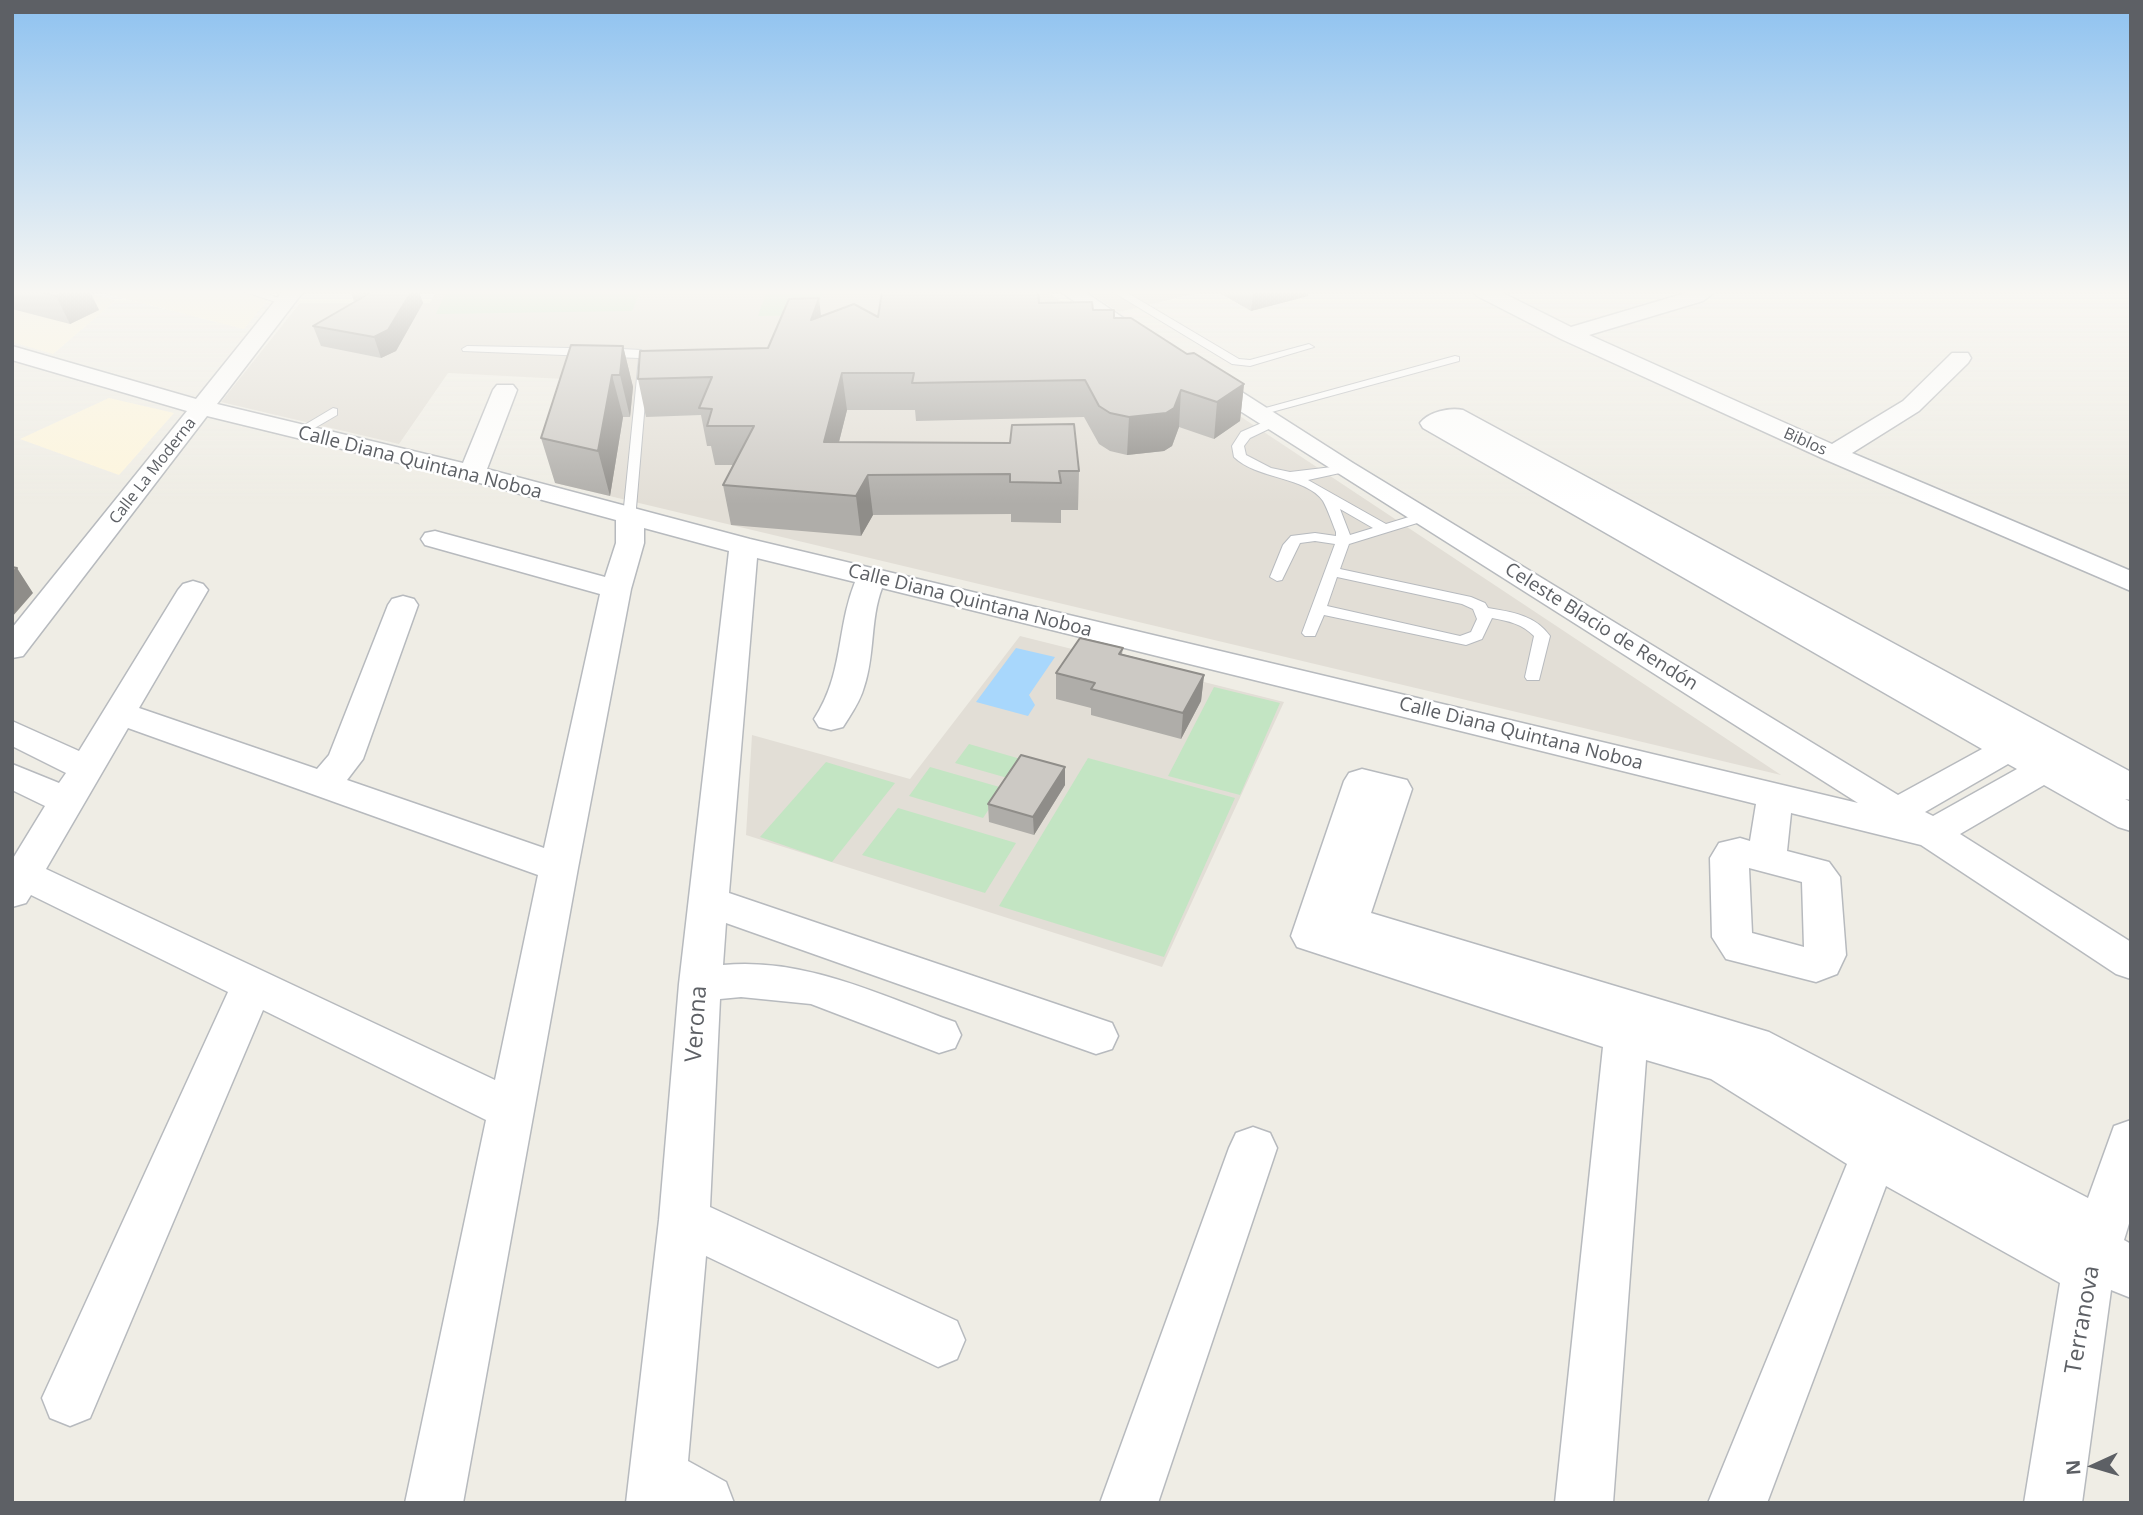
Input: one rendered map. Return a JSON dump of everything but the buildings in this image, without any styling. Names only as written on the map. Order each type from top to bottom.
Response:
[{"type":"street","name":"Calle Diana Quintana Noboa","points":[[46,363],[202,408],[472,473],[744,547],[1931,834]]},
{"type":"street","name":"Calle La Moderna","points":[[12,649],[238,363]]},
{"type":"street","name":"Celeste Blacio de Rendón","points":[[1180,363],[1344,468],[1897,811],[2131,963]]},
{"type":"street","name":"Biblos","points":[[1632,363],[1833,454],[2131,582]]},
{"type":"street","points":[[1833,454],[1911,406],[1955,363]]},
{"type":"street","points":[[472,473],[505,390]]},
{"type":"street","points":[[1557,483],[2021,743],[2057,762],[2131,788]]},
{"type":"street","points":[[434,1503],[559,868],[616,590],[630,543],[630,517]]},
{"type":"street","points":[[435,538],[616,590]]},
{"type":"street","name":"Verona","points":[[656,1489],[684,1220],[700,984],[744,547]]},
{"type":"street","points":[[831,719],[847,696],[852,680],[863,597],[871,577]]},
{"type":"street","points":[[193,590],[18,884],[252,985],[513,1111]]},
{"type":"street","points":[[324,784],[345,759],[403,605]]},
{"type":"street","points":[[120,713],[559,868]]},
{"type":"street","points":[[12,732],[88,769]]},
{"type":"street","points":[[1897,811],[2021,743]]},
{"type":"street","points":[[2057,762],[2131,818]]},
{"type":"street","points":[[1931,834],[2057,762]]},
{"type":"street","points":[[12,776],[67,801]]},
{"type":"street","points":[[1628,1023],[1348,920],[1394,789],[1362,781],[1311,936],[1628,1023],[1753,1045],[1879,1135],[2105,1257]]},
{"type":"street","points":[[1767,858],[1775,795]]},
{"type":"street","points":[[710,902],[1097,1036]]},
{"type":"street","points":[[700,984],[741,980],[814,988],[939,1035]]},
{"type":"street","points":[[70,1398],[252,985]]},
{"type":"street","points":[[1584,1503],[1628,1023]]},
{"type":"street","points":[[1737,1503],[1879,1135]]},
{"type":"street","name":"Terranova","points":[[2053,1503],[2131,1141]]},
{"type":"street","points":[[1129,1503],[1253,1148]]},
{"type":"street","points":[[684,1220],[938,1340]]},
{"type":"street","points":[[656,1489],[705,1503]]},
{"type":"lane","points":[[630,517],[644,363]]},
{"type":"lane","points":[[1344,468],[1311,478],[1295,478],[1258,469],[1240,457],[1238,446],[1245,435],[1265,417],[1443,363]]},
{"type":"lane","points":[[298,433],[332,412]]},
{"type":"lane","points":[[1295,478],[1385,529]]},
{"type":"lane","points":[[1310,633],[1343,541],[1343,532],[1328,498]]},
{"type":"lane","points":[[1277,577],[1290,545],[1296,539],[1315,537],[1343,541],[1423,517]]},
{"type":"lane","points":[[1318,609],[1471,641],[1477,638],[1485,619],[1480,606],[1466,600],[1332,572]]},
{"type":"lane","points":[[1484,612],[1520,619],[1536,628],[1542,636],[1533,677]]},
{"type":"shaded area","points":[[252,363],[1158,363],[1781,775],[555,483],[583,380],[448,373],[399,444],[221,402]]},
{"type":"shaded area","points":[[109,398],[174,413],[119,475],[20,439]]},
{"type":"shaded area","points":[[1020,636],[1284,702],[1162,967],[746,835],[752,735],[910,779]]},
{"type":"green space","points":[[1214,687],[1280,703],[1240,795],[1168,776]]},
{"type":"green space","points":[[969,744],[1024,760],[1011,779],[955,763]]},
{"type":"green space","points":[[1088,758],[1235,798],[1164,957],[999,906]]},
{"type":"green space","points":[[826,762],[895,783],[832,862],[760,837]]},
{"type":"green space","points":[[930,767],[1003,788],[983,818],[909,796]]},
{"type":"green space","points":[[898,808],[1016,843],[985,893],[862,855]]},
{"type":"water","points":[[1016,648],[1055,657],[1029,695],[1035,705],[1028,716],[976,702]]}]
